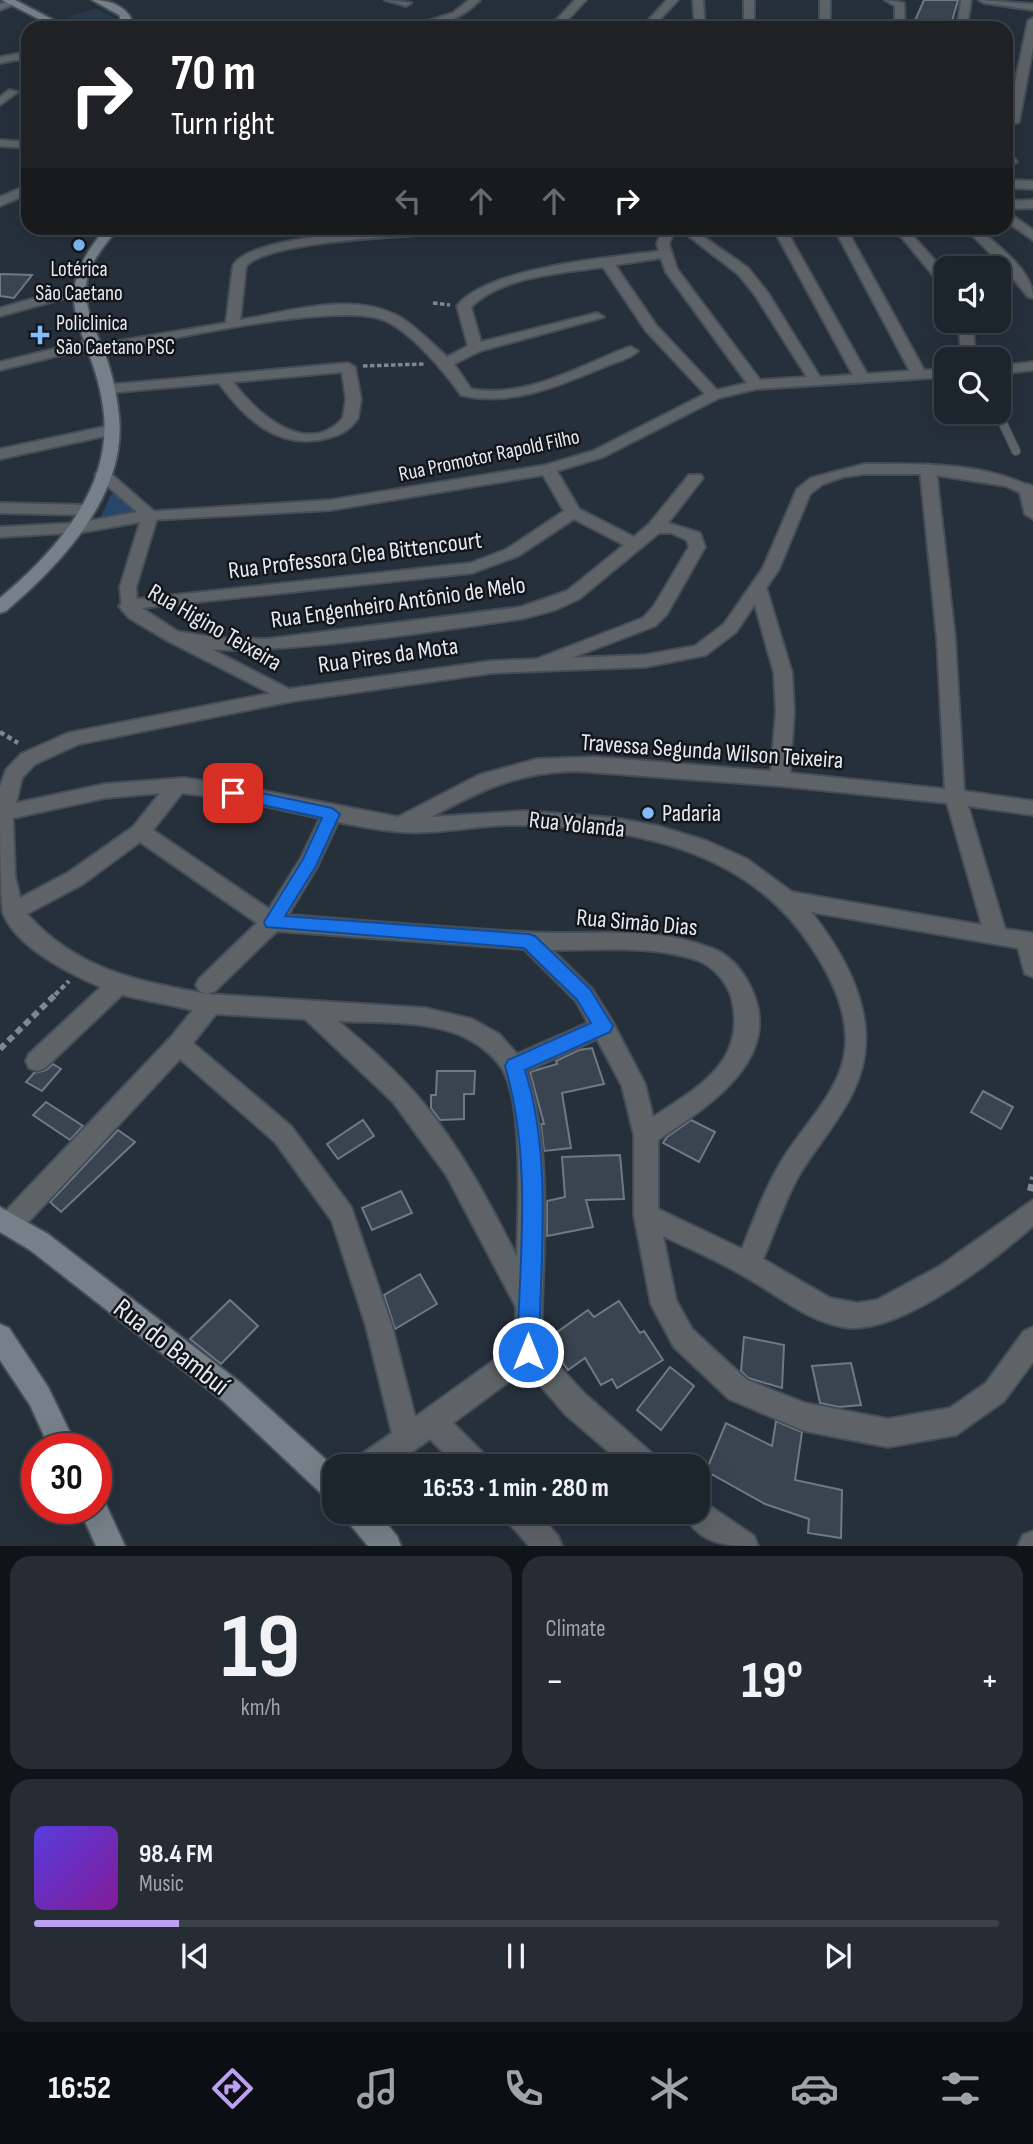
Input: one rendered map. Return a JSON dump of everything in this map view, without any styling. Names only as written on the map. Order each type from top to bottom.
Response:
[{"type":"main road","points":[[97,0],[124,15],[129,21]]},
{"type":"main road","points":[[10,2],[49,21]]},
{"type":"main road","points":[[0,607],[51,561],[78,528],[103,475],[113,430],[107,389],[79,297],[91,256],[107,235]]},
{"type":"main road","name":"Rua do Bambuí","points":[[5,1222],[39,1242],[232,1392],[322,1475]]},
{"type":"main road","points":[[0,1337],[39,1396],[56,1433]]},
{"type":"main road","points":[[101,1524],[111,1545]]},
{"type":"main road","points":[[369,1524],[387,1545]]},
{"type":"street","points":[[390,0],[407,3]]},
{"type":"street","points":[[436,21],[457,15],[475,0]]},
{"type":"street","points":[[561,21],[581,0]]},
{"type":"street","points":[[653,21],[673,0]]},
{"type":"street","points":[[698,0],[700,21]]},
{"type":"street","points":[[749,0],[749,21]]},
{"type":"street","points":[[825,0],[825,21]]},
{"type":"street","points":[[890,0],[900,5],[900,21]]},
{"type":"street","points":[[963,21],[966,0]]},
{"type":"street","points":[[984,0],[1031,4]]},
{"type":"street","points":[[0,7],[10,2]]},
{"type":"street","points":[[1013,84],[1033,21]]},
{"type":"street","points":[[0,60],[21,56]]},
{"type":"street","points":[[0,88],[13,92],[0,102]]},
{"type":"street","points":[[0,143],[21,144]]},
{"type":"street","points":[[1013,185],[1033,186]]},
{"type":"street","points":[[0,202],[21,192]]},
{"type":"street","points":[[1013,205],[1033,204]]},
{"type":"street","points":[[1013,220],[1033,236]]},
{"type":"street","points":[[233,324],[241,262],[248,255],[279,245],[387,235]]},
{"type":"street","points":[[666,235],[663,243],[664,254],[671,270],[756,385]]},
{"type":"street","points":[[694,235],[743,271],[816,381]]},
{"type":"street","points":[[783,235],[863,379]]},
{"type":"street","points":[[844,235],[919,375]]},
{"type":"street","points":[[906,235],[934,268]]},
{"type":"street","points":[[978,235],[1008,263],[1033,294]]},
{"type":"street","points":[[475,348],[464,306],[469,298],[534,274],[578,265],[608,264],[664,254]]},
{"type":"street","points":[[608,264],[651,328],[714,396]]},
{"type":"street","points":[[5,311],[79,297]]},
{"type":"street","points":[[0,366],[96,346],[324,310],[375,313],[392,318],[446,363],[466,392],[488,397],[528,389],[631,351]]},
{"type":"street","points":[[446,363],[475,348],[597,317]]},
{"type":"street","points":[[1011,369],[1033,366]]},
{"type":"street","points":[[107,389],[223,378],[348,367],[354,411],[348,424],[333,432],[310,437],[289,437],[273,431],[256,419],[223,378]]},
{"type":"street","name":"Rua Promotor Rapold Filho","points":[[78,528],[150,515],[331,505],[548,469],[632,439],[714,396],[756,385],[934,374]]},
{"type":"street","points":[[0,454],[113,430]]},
{"type":"street","points":[[548,469],[573,512],[634,543]]},
{"type":"street","name":"Rua Pires da Mota","points":[[514,1066],[491,1041],[464,1027],[389,1013],[309,1009],[119,985],[82,968],[39,942],[13,912],[2,876],[3,813],[13,775],[28,759],[75,737],[287,696],[492,667],[645,661],[700,651],[717,641],[730,628],[771,569],[803,492],[817,481],[865,469],[928,469],[984,476],[1030,492]]},
{"type":"street","points":[[928,469],[946,638],[955,796],[996,935]]},
{"type":"street","points":[[103,475],[150,515]]},
{"type":"street","name":"Rua Engenheiro Antônio de Melo","points":[[174,637],[219,644],[267,645],[522,612],[549,606],[573,595],[655,528],[695,478]]},
{"type":"street","points":[[1030,492],[1033,514]]},
{"type":"street","points":[[0,508],[88,510]]},
{"type":"street","name":"Rua Professora Clea Bittencourt","points":[[128,606],[472,568],[496,562],[516,552],[573,512]]},
{"type":"street","name":"Rua Higino Teixeira","points":[[150,515],[128,587],[128,606],[135,614],[174,637],[287,696]]},
{"type":"street","points":[[0,532],[78,528]]},
{"type":"street","points":[[540,664],[649,622],[661,610],[696,547],[694,537],[687,532],[655,528]]},
{"type":"street","points":[[758,587],[783,673],[785,712],[780,779]]},
{"type":"street","name":"Travessa Segunda Wilson Teixeira","points":[[399,825],[492,779],[536,766],[583,764],[955,796],[1033,808]]},
{"type":"street","points":[[13,912],[76,878],[140,832],[176,786]]},
{"type":"street","name":"Rua Yolanda","points":[[3,813],[62,799],[176,786],[208,788],[399,825],[523,818],[620,827],[679,839],[750,868],[789,900],[822,942],[837,971],[857,1035],[849,1082],[790,1170],[748,1265]]},
{"type":"street","points":[[5,1222],[179,1044],[209,995],[272,922],[310,861],[332,814]]},
{"type":"street","points":[[140,832],[272,922]]},
{"type":"street","points":[[789,900],[1030,941],[1033,968]]},
{"type":"street","name":"Rua Simão Dias","points":[[272,922],[529,941],[655,945],[705,954],[738,981],[750,1017],[741,1058],[709,1092],[646,1135]]},
{"type":"street","points":[[529,941],[584,995],[633,1084],[646,1135],[646,1215],[664,1304],[683,1338],[738,1390],[804,1416],[888,1433],[956,1421],[995,1392],[1033,1340]]},
{"type":"street","points":[[37,1061],[119,985]]},
{"type":"street","points":[[309,1009],[354,1048],[426,1124],[462,1178],[528,1303]]},
{"type":"street","points":[[603,1026],[514,1066],[525,1102],[531,1184],[528,1352],[575,1404],[631,1454]]},
{"type":"street","points":[[179,1044],[283,1133],[342,1215],[379,1326],[407,1439]]},
{"type":"street","points":[[646,1215],[748,1265],[820,1306],[854,1316],[883,1313],[918,1295],[1033,1211]]},
{"type":"street","points":[[386,1454],[528,1352]]},
{"type":"street","points":[[432,1421],[464,1454]]},
{"type":"street","points":[[710,1521],[744,1545]]},
{"type":"street","points":[[528,1524],[548,1545]]},
{"type":"lane","points":[[1003,424],[1016,452]]},
{"type":"path","points":[[348,367],[446,363]]},
{"type":"path","points":[[0,1049],[82,968]]},
{"type":"shaded area","points":[[96,8],[118,20],[76,21],[68,17]]},
{"type":"shaded area","points":[[116,491],[134,510],[130,515],[101,517],[110,496]]},
{"type":"building","points":[[924,0],[958,0],[952,21],[915,21]]},
{"type":"building","points":[[0,274],[32,275],[14,298],[0,296]]},
{"type":"building","points":[[592,1048],[604,1084],[562,1093],[571,1148],[544,1151],[541,1124],[544,1124],[530,1072],[557,1064],[556,1061],[579,1050]]},
{"type":"building","points":[[53,1064],[61,1069],[42,1091],[26,1082],[34,1073],[46,1070]]},
{"type":"building","points":[[437,1071],[475,1071],[474,1094],[464,1094],[464,1119],[440,1120],[431,1108],[431,1095],[436,1095]]},
{"type":"building","points":[[983,1091],[1013,1107],[1001,1129],[971,1112]]},
{"type":"building","points":[[46,1102],[83,1126],[70,1140],[33,1115]]},
{"type":"building","points":[[363,1120],[374,1136],[338,1159],[327,1144]]},
{"type":"building","points":[[691,1120],[715,1132],[699,1162],[663,1143]]},
{"type":"building","points":[[118,1130],[135,1142],[61,1212],[50,1202]]},
{"type":"building","points":[[620,1155],[624,1199],[586,1200],[593,1227],[547,1236],[547,1201],[565,1197],[562,1157]]},
{"type":"building","points":[[401,1191],[412,1213],[372,1230],[362,1208]]},
{"type":"building","points":[[420,1274],[437,1304],[395,1329],[384,1295]]},
{"type":"building","points":[[230,1300],[258,1326],[221,1364],[190,1339]]},
{"type":"building","points":[[619,1301],[640,1333],[644,1331],[663,1360],[617,1388],[612,1379],[601,1385],[585,1358],[568,1370],[546,1340],[588,1310],[594,1317]]},
{"type":"building","points":[[744,1337],[784,1345],[782,1388],[748,1378],[741,1371]]},
{"type":"building","points":[[851,1363],[861,1405],[839,1407],[820,1403],[812,1366]]},
{"type":"building","points":[[670,1367],[694,1386],[661,1430],[637,1410]]},
{"type":"building","points":[[776,1421],[802,1432],[795,1480],[842,1490],[841,1538],[808,1533],[809,1519],[765,1504],[710,1473],[710,1461],[726,1423],[772,1446]]},
{"type":"place","name":"Lotérica São Caetano","points":[[79,245]]},
{"type":"place","name":"Policlinica São Caetano PSC","points":[[40,335]]},
{"type":"place","name":"Padaria","points":[[648,813]]},
{"type":"route","points":[[233,793],[332,814],[310,861],[272,922],[529,941],[584,995],[603,1026],[514,1066],[525,1102],[531,1184],[528,1352]]}]
